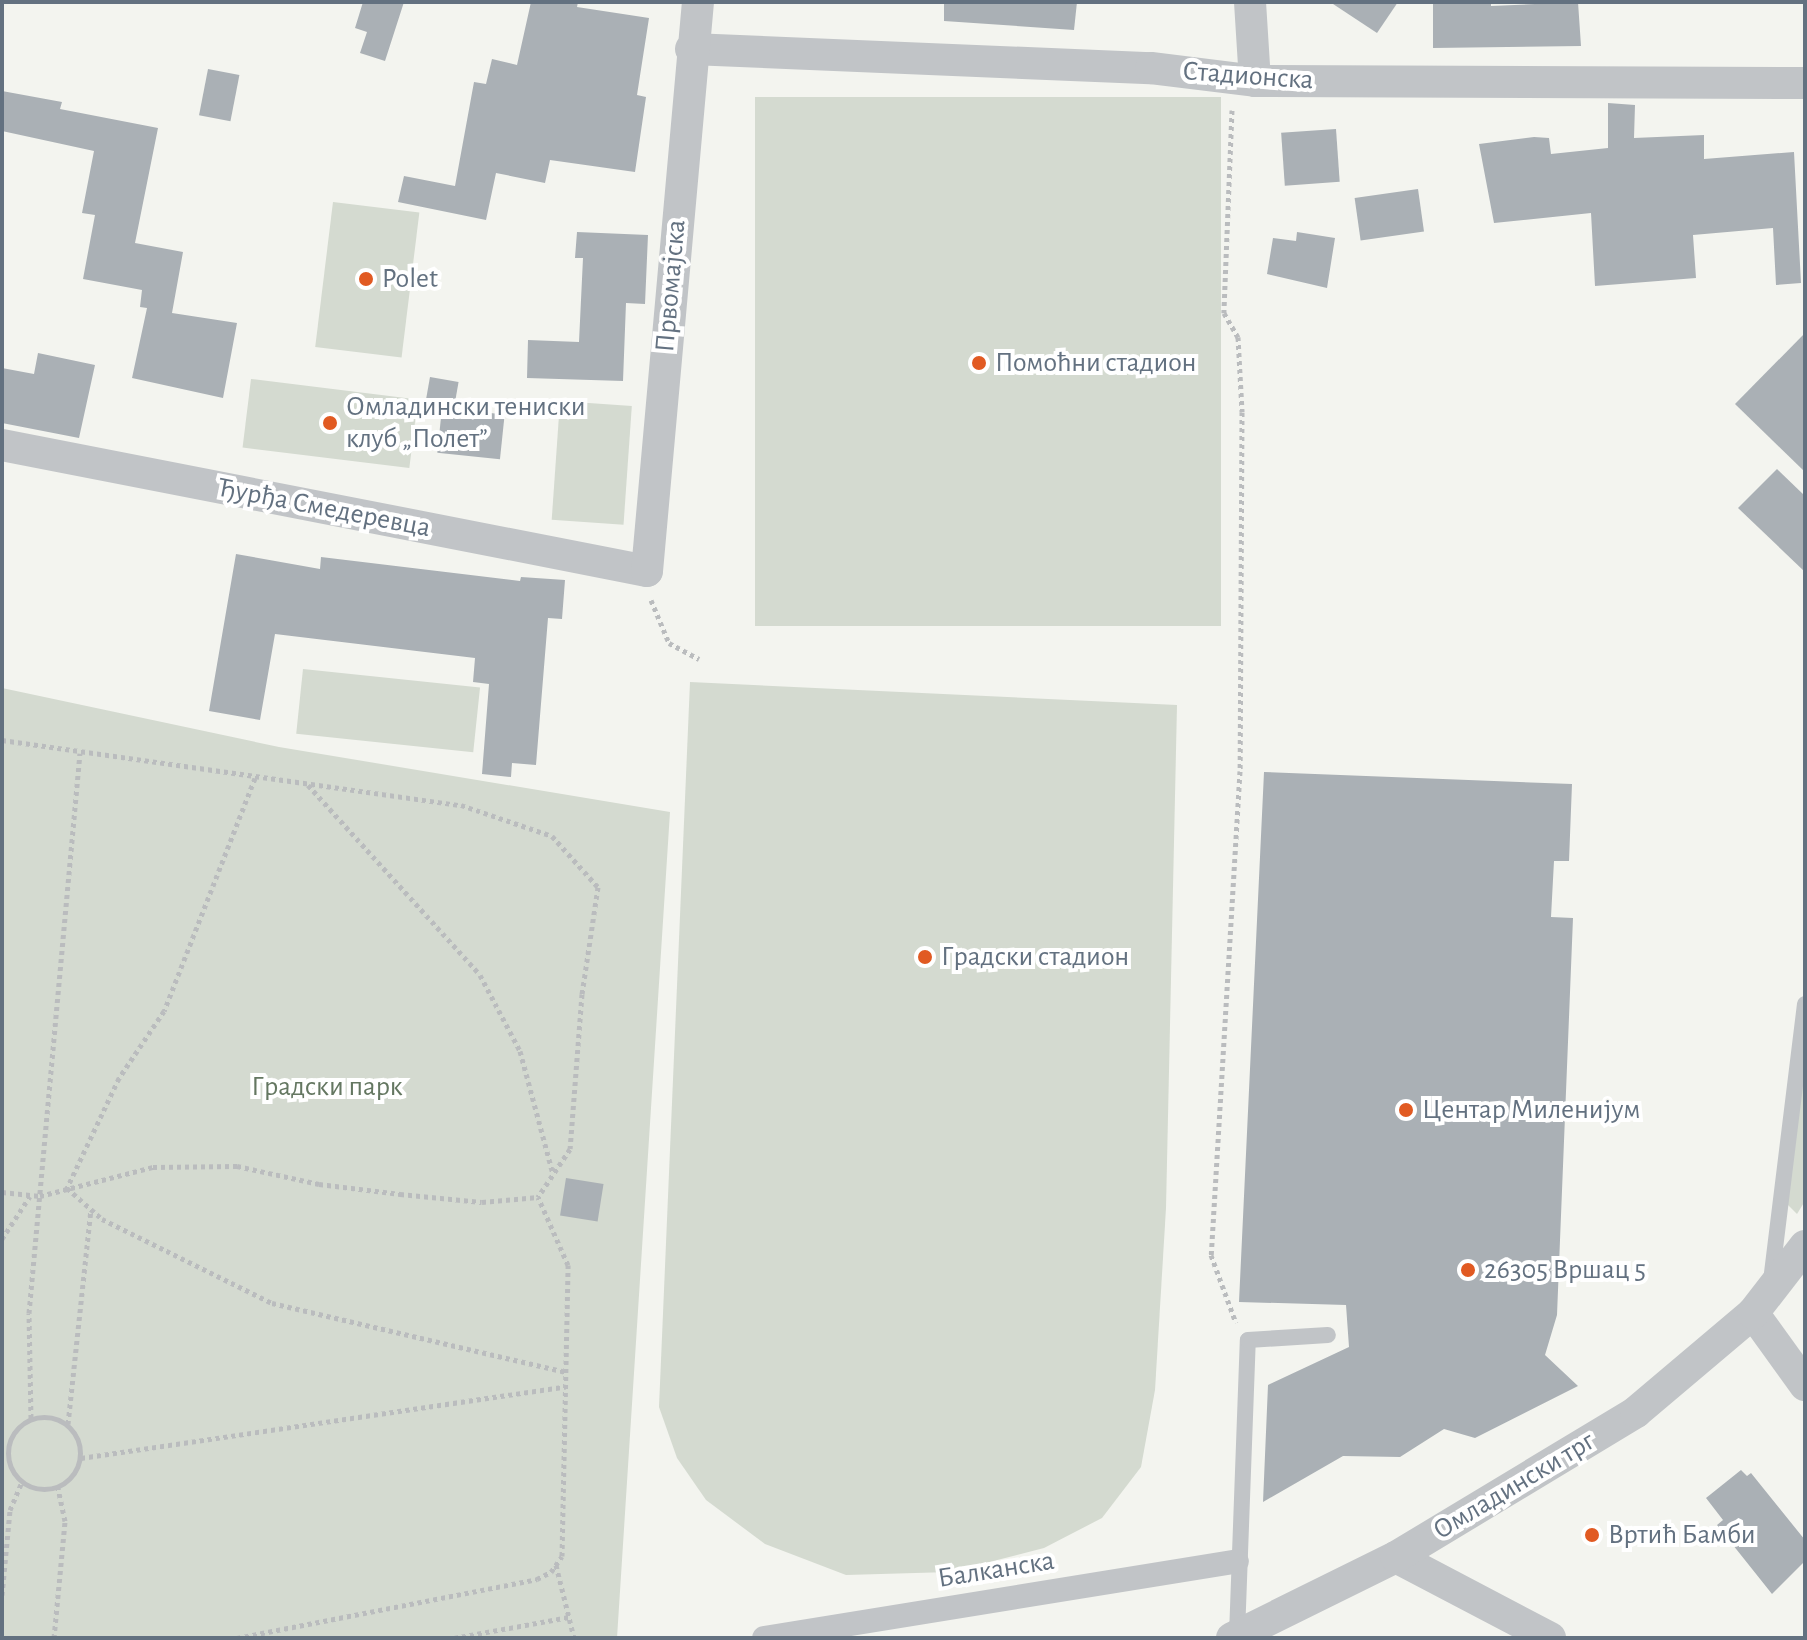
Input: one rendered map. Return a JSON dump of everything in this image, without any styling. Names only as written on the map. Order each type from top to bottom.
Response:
[{"type":"street","name":"Првомајска","points":[[647,571],[691,49],[698,2]]},
{"type":"street","points":[[1244,80],[1250,2]]},
{"type":"street","name":"Стадионска","points":[[691,49],[1151,68],[1244,80],[1805,83]]},
{"type":"street","name":"Ђурђа Смедеревца","points":[[2,445],[647,571]]},
{"type":"street","name":"Омладински трг","points":[[1235,1637],[1396,1557],[1636,1412],[1761,1304],[1805,1246]]},
{"type":"street","points":[[1761,1304],[1805,1385]]},
{"type":"street","points":[[1396,1557],[1550,1638]]},
{"type":"street","name":"Балканска","points":[[764,1638],[1237,1561]]},
{"type":"lane","points":[[1761,1304],[1805,1004]]},
{"type":"lane","points":[[1235,1637],[1248,1340],[1328,1335]]},
{"type":"path","points":[[1244,80],[1224,313],[1238,337],[1242,412],[1240,771],[1211,1255],[1231,1314],[1248,1340]]},
{"type":"path","points":[[647,571],[652,610],[669,643],[699,659]]},
{"type":"path","points":[[2,740],[461,805],[532,825],[552,836],[598,887],[582,994],[570,1149],[538,1197]]},
{"type":"path","points":[[31,1418],[29,1313],[80,753]]},
{"type":"path","points":[[67,1188],[119,1078],[164,1011],[255,778]]},
{"type":"path","points":[[308,785],[480,975],[520,1051],[553,1175]]},
{"type":"path","points":[[2,1192],[40,1196],[153,1167],[237,1166],[319,1184],[414,1195],[482,1202],[538,1197]]},
{"type":"path","points":[[67,1188],[91,1209],[272,1303],[566,1372]]},
{"type":"path","points":[[2,1239],[31,1196]]},
{"type":"path","points":[[237,1638],[537,1579],[562,1556],[568,1265],[538,1197]]},
{"type":"path","points":[[68,1424],[44,1416],[31,1418],[14,1432],[6,1464],[22,1482],[46,1490],[58,1487],[69,1480],[81,1458],[80,1445],[68,1424],[91,1209]]},
{"type":"path","points":[[81,1458],[566,1386]]},
{"type":"path","points":[[2,1595],[10,1510],[22,1482]]},
{"type":"path","points":[[54,1638],[65,1521],[58,1487]]},
{"type":"path","points":[[556,1564],[574,1638]]},
{"type":"path","points":[[454,1638],[569,1617]]},
{"type":"green space","name":"Помоћни стадион","points":[[755,97],[1221,97],[1221,626],[755,626]]},
{"type":"green space","name":"Polet","points":[[333,202],[419,213],[402,358],[315,347]]},
{"type":"green space","name":"Омладински тениски клуб „Полет”","points":[[251,379],[418,399],[409,468],[243,447]]},
{"type":"green space","points":[[560,401],[632,406],[624,525],[552,520]]},
{"type":"green space","points":[[303,669],[480,688],[473,752],[296,734]]},
{"type":"green space","name":"Градски стадион","points":[[690,682],[1177,705],[1166,1208],[1155,1390],[1141,1467],[1102,1518],[1044,1548],[950,1572],[846,1575],[765,1544],[706,1500],[677,1458],[659,1407]]},
{"type":"green space","name":"Градски парк","points":[[2,688],[279,747],[670,812],[617,1638],[2,1638]]},
{"type":"green space","points":[[1805,1064],[1805,1201],[1797,1214],[1784,1201]]},
{"type":"building","points":[[363,2],[404,2],[385,61],[360,53],[367,32],[355,28]]},
{"type":"building","points":[[531,2],[578,2],[577,7],[649,18],[637,95],[646,97],[635,172],[550,160],[545,183],[496,173],[486,220],[398,202],[404,176],[455,186],[474,82],[486,84],[492,59],[517,65]]},
{"type":"building","points":[[944,2],[1077,2],[1074,30],[944,21]]},
{"type":"building","points":[[1330,2],[1398,2],[1377,33]]},
{"type":"building","points":[[1433,2],[1491,2],[1491,6],[1578,2],[1581,46],[1433,48]]},
{"type":"building","points":[[208,69],[239,75],[230,121],[199,115]]},
{"type":"building","points":[[2,91],[62,102],[60,109],[158,128],[135,243],[183,252],[172,313],[237,323],[223,398],[132,378],[147,308],[140,307],[142,290],[83,279],[95,215],[82,213],[94,151],[2,131]]},
{"type":"building","points":[[1608,103],[1635,105],[1634,138],[1704,135],[1704,159],[1794,152],[1801,283],[1776,285],[1773,228],[1693,235],[1696,278],[1595,286],[1591,213],[1494,223],[1479,144],[1534,137],[1549,138],[1551,154],[1608,148]]},
{"type":"building","points":[[1336,129],[1340,182],[1285,186],[1281,133]]},
{"type":"building","points":[[1418,189],[1424,232],[1361,240],[1355,198]]},
{"type":"building","points":[[577,232],[648,235],[645,304],[626,303],[623,381],[527,378],[528,340],[579,342],[583,258],[575,258]]},
{"type":"building","points":[[1297,232],[1335,238],[1327,288],[1267,274],[1273,238],[1296,241]]},
{"type":"building","points":[[1805,333],[1805,472],[1735,404]]},
{"type":"building","points":[[38,353],[95,365],[79,438],[2,423],[2,368],[34,374]]},
{"type":"building","points":[[430,377],[459,382],[454,407],[426,402]]},
{"type":"building","points":[[442,408],[505,415],[500,459],[437,453]]},
{"type":"building","points":[[1777,469],[1805,496],[1805,572],[1738,508]]},
{"type":"building","points":[[236,554],[320,569],[321,557],[520,581],[521,577],[565,580],[562,619],[548,618],[536,765],[512,763],[511,777],[482,774],[489,684],[473,682],[475,658],[275,634],[260,720],[209,711]]},
{"type":"building","name":"Центар Миленијум","points":[[1264,772],[1572,784],[1569,861],[1554,861],[1551,917],[1573,918],[1557,1315],[1545,1355],[1578,1386],[1475,1438],[1444,1429],[1400,1457],[1343,1456],[1263,1502],[1268,1385],[1349,1347],[1346,1305],[1239,1302]]},
{"type":"building","points":[[566,1178],[604,1184],[598,1221],[560,1216]]},
{"type":"building","points":[[1741,1470],[1747,1476],[1751,1473],[1805,1540],[1805,1561],[1772,1594],[1717,1525],[1723,1520],[1706,1498]]},
{"type":"place","name":"Polet","points":[[366,279]]},
{"type":"place","name":"Помоћни стадион","points":[[979,363]]},
{"type":"place","name":"Омладински тениски клуб „Полет”","points":[[330,423]]},
{"type":"place","name":"Градски стадион","points":[[925,957]]},
{"type":"place","name":"Центар Миленијум","points":[[1406,1110]]},
{"type":"place","name":"26305 Вршац 5","points":[[1468,1270]]},
{"type":"place","name":"Вртић Бамби","points":[[1592,1535]]}]
